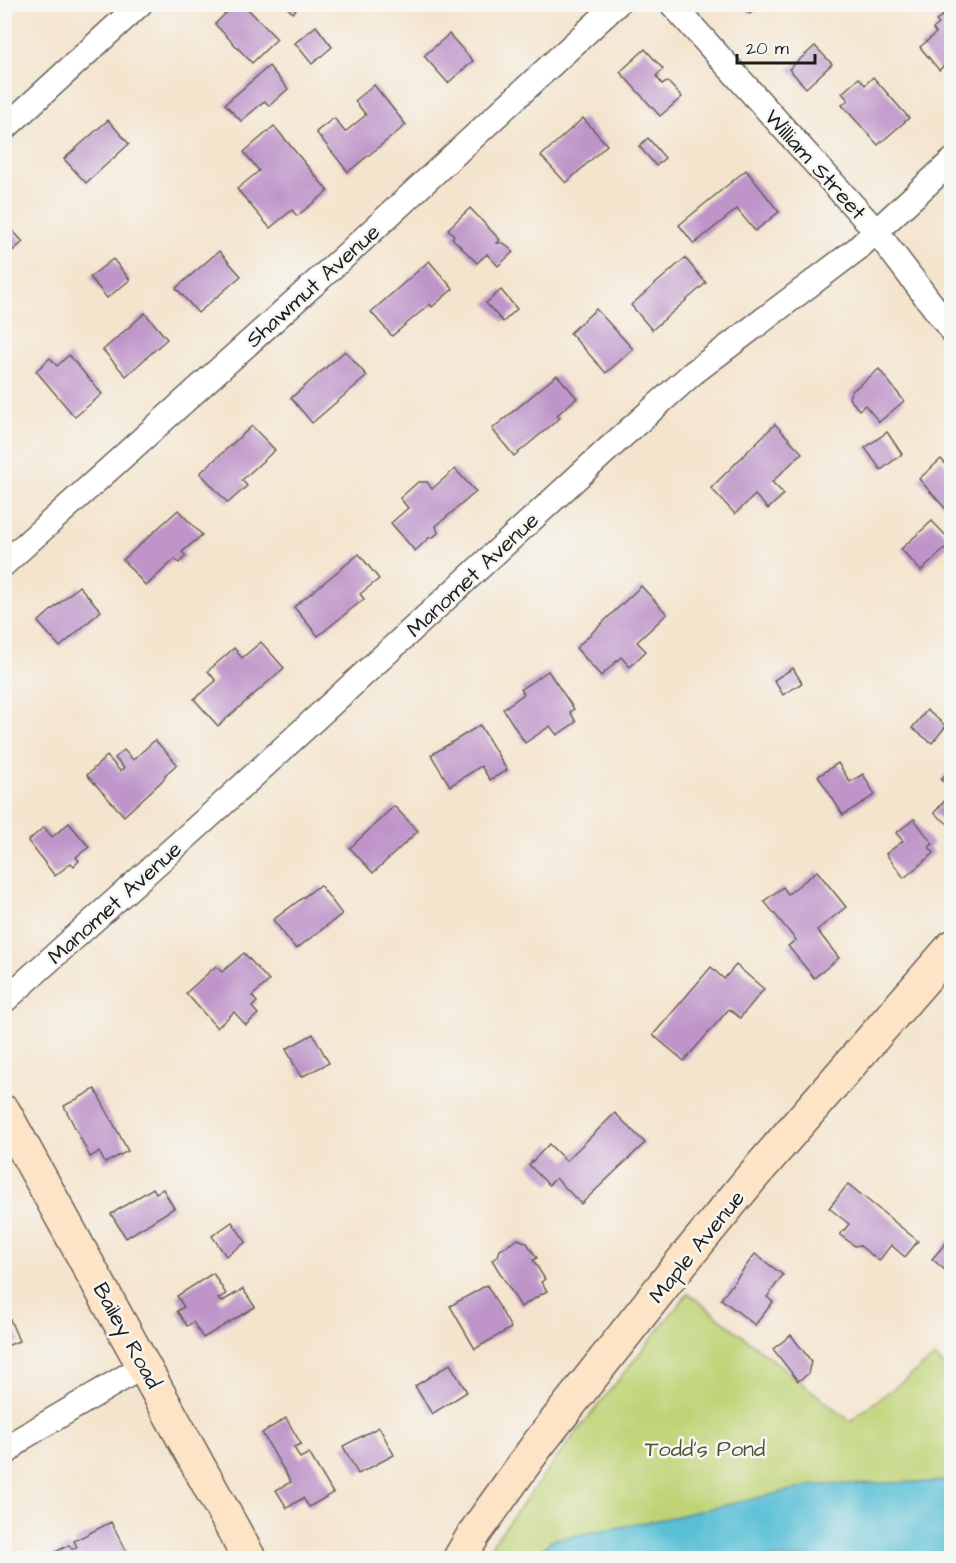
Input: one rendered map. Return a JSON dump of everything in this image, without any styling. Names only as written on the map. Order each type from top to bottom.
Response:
[{"type":"main road","name":"Maple Avenue","points":[[460,1558],[474,1534],[539,1443],[677,1268],[759,1168],[951,947]]},
{"type":"main road","name":"Bailey Road","points":[[4,1112],[249,1558]]},
{"type":"street","points":[[4,129],[140,4]]},
{"type":"street","name":"Shawmut Avenue","points":[[4,564],[346,255],[617,4]]},
{"type":"street","name":"William Street","points":[[672,4],[876,231],[951,331]]},
{"type":"street","name":"Manomet Avenue","points":[[4,1001],[693,373],[857,249],[951,161]]},
{"type":"street","points":[[4,1455],[22,1438],[145,1365]]},
{"type":"green space","name":"Todd's Pond","points":[[688,1293],[850,1421],[935,1357],[951,1373],[951,1558],[486,1558],[493,1543],[572,1438]]},
{"type":"water","name":"Todd's Pond","points":[[951,1481],[951,1558],[534,1558],[551,1540],[668,1518],[814,1485]]},
{"type":"building","points":[[235,4],[243,4],[277,39],[252,63],[215,24]]},
{"type":"building","points":[[283,4],[301,4],[293,13]]},
{"type":"building","points":[[740,4],[760,4],[750,14]]},
{"type":"building","points":[[944,14],[952,24],[952,59],[939,70],[920,47],[936,33],[933,29],[939,24],[936,21]]},
{"type":"building","points":[[316,26],[332,47],[312,64],[295,43]]},
{"type":"building","points":[[449,34],[473,61],[448,83],[424,56]]},
{"type":"building","points":[[815,46],[832,64],[806,88],[789,69]]},
{"type":"building","points":[[645,49],[663,69],[656,76],[662,84],[668,82],[682,97],[660,116],[620,72]]},
{"type":"building","points":[[269,66],[288,89],[269,106],[265,101],[241,121],[225,104]]},
{"type":"building","points":[[873,77],[909,118],[878,145],[842,105],[848,100],[842,93],[859,78],[865,85]]},
{"type":"building","points":[[374,85],[406,125],[348,172],[316,132],[334,118],[345,132],[366,115],[355,101]]},
{"type":"building","points":[[583,118],[607,145],[566,183],[541,156]]},
{"type":"building","points":[[108,120],[129,144],[86,183],[64,159]]},
{"type":"building","points":[[274,126],[328,191],[297,216],[292,210],[270,228],[237,189],[259,171],[244,152]]},
{"type":"building","points":[[648,138],[665,158],[656,166],[639,146]]},
{"type":"building","points":[[746,170],[779,212],[755,231],[737,209],[694,244],[679,225]]},
{"type":"building","points":[[470,208],[500,240],[497,243],[504,243],[513,252],[498,266],[487,254],[477,263],[452,238],[454,235],[448,229]]},
{"type":"building","points":[[4,221],[23,242],[4,258]]},
{"type":"building","points":[[219,251],[241,276],[198,313],[176,288]]},
{"type":"building","points":[[685,258],[706,283],[652,330],[631,305]]},
{"type":"building","points":[[113,259],[130,280],[107,298],[90,277]]},
{"type":"building","points":[[429,261],[453,289],[432,307],[430,304],[392,336],[371,312]]},
{"type":"building","points":[[501,290],[517,309],[503,322],[486,303]]},
{"type":"building","points":[[596,309],[633,349],[606,373],[570,333]]},
{"type":"building","points":[[145,313],[167,339],[126,376],[103,350]]},
{"type":"building","points":[[345,351],[367,376],[312,423],[291,398]]},
{"type":"building","points":[[69,355],[102,394],[75,417],[36,371],[50,358],[57,366]]},
{"type":"building","points":[[879,369],[904,401],[879,422],[865,405],[859,410],[849,398],[851,392]]},
{"type":"building","points":[[557,375],[577,398],[557,415],[560,418],[514,456],[492,429]]},
{"type":"building","points":[[775,424],[802,453],[772,482],[784,494],[768,509],[755,495],[735,514],[711,488]]},
{"type":"building","points":[[252,426],[275,450],[242,480],[247,486],[228,503],[200,473]]},
{"type":"building","points":[[887,432],[902,454],[881,470],[865,448]]},
{"type":"building","points":[[941,459],[952,471],[952,505],[945,508],[919,479]]},
{"type":"building","points":[[455,469],[476,492],[436,526],[438,533],[415,551],[391,523],[408,508],[400,498],[418,482],[427,482],[432,489]]},
{"type":"building","points":[[178,510],[202,535],[182,552],[186,556],[179,563],[175,559],[146,586],[123,560]]},
{"type":"building","points":[[932,521],[952,542],[921,571],[901,549]]},
{"type":"building","points":[[359,554],[379,579],[360,594],[364,599],[318,636],[294,607]]},
{"type":"building","points":[[79,586],[101,611],[60,647],[38,622]]},
{"type":"building","points":[[641,586],[667,614],[637,642],[646,651],[630,667],[621,657],[601,676],[576,648]]},
{"type":"building","points":[[261,642],[284,668],[218,726],[194,699],[216,681],[208,671],[234,648],[242,658]]},
{"type":"building","points":[[793,668],[802,683],[783,695],[774,680]]},
{"type":"building","points":[[548,671],[574,709],[570,712],[576,722],[557,735],[550,726],[525,743],[503,709],[524,694],[521,689]]},
{"type":"building","points":[[927,710],[946,726],[932,743],[912,728]]},
{"type":"building","points":[[480,725],[507,770],[490,780],[481,766],[450,786],[431,755]]},
{"type":"building","points":[[155,740],[177,764],[124,816],[87,775],[107,756],[120,771],[124,768],[115,758],[124,750],[133,760]]},
{"type":"building","points":[[838,763],[850,782],[863,774],[875,795],[843,815],[818,776]]},
{"type":"building","points":[[950,769],[952,770],[952,789],[941,780]]},
{"type":"building","points":[[952,792],[952,827],[934,813]]},
{"type":"building","points":[[394,806],[418,831],[373,873],[350,848]]},
{"type":"building","points":[[914,819],[933,844],[929,847],[934,853],[904,878],[886,854],[903,841],[896,833]]},
{"type":"building","points":[[69,823],[89,847],[76,857],[79,861],[74,866],[71,863],[55,876],[28,841],[44,827],[52,837]]},
{"type":"building","points":[[817,871],[846,907],[817,930],[839,958],[814,978],[788,946],[796,940],[764,901],[783,887],[788,894]]},
{"type":"building","points":[[320,885],[342,914],[296,949],[273,920]]},
{"type":"building","points":[[244,953],[269,981],[252,996],[257,1002],[252,1007],[258,1014],[246,1025],[234,1012],[217,1028],[186,993],[216,966],[222,972]]},
{"type":"building","points":[[736,965],[764,989],[740,1018],[729,1009],[684,1061],[653,1035],[711,967],[724,979]]},
{"type":"building","points":[[313,1034],[329,1063],[301,1077],[286,1049]]},
{"type":"building","points":[[95,1089],[128,1151],[105,1163],[99,1152],[90,1157],[64,1106]]},
{"type":"building","points":[[615,1113],[645,1143],[581,1204],[556,1178],[549,1185],[529,1165],[549,1144],[566,1161]]},
{"type":"building","points":[[848,1184],[918,1241],[905,1257],[891,1245],[879,1261],[859,1245],[855,1246],[840,1235],[849,1224],[829,1208]]},
{"type":"building","points":[[153,1188],[156,1193],[163,1189],[174,1208],[126,1238],[111,1214]]},
{"type":"building","points":[[232,1222],[246,1242],[226,1256],[212,1236]]},
{"type":"building","points":[[952,1236],[952,1276],[932,1259]]},
{"type":"building","points":[[518,1239],[527,1243],[537,1258],[533,1260],[545,1279],[541,1282],[547,1291],[521,1307],[492,1260],[498,1256],[500,1250]]},
{"type":"building","points":[[755,1254],[783,1275],[767,1297],[773,1302],[755,1325],[721,1299]]},
{"type":"building","points":[[213,1273],[226,1294],[218,1299],[221,1302],[243,1289],[255,1307],[203,1338],[193,1322],[187,1326],[177,1311],[184,1307],[177,1296]]},
{"type":"building","points":[[487,1285],[511,1328],[475,1349],[450,1306]]},
{"type":"building","points":[[4,1305],[19,1341],[4,1347]]},
{"type":"building","points":[[791,1335],[811,1361],[808,1374],[798,1381],[773,1349]]},
{"type":"building","points":[[450,1364],[467,1392],[432,1414],[415,1386]]},
{"type":"building","points":[[286,1418],[301,1444],[294,1447],[300,1458],[309,1453],[333,1493],[309,1507],[303,1498],[287,1508],[276,1490],[291,1482],[262,1433]]},
{"type":"building","points":[[379,1427],[394,1455],[358,1474],[343,1446]]},
{"type":"building","points":[[111,1522],[127,1552],[114,1558],[83,1558],[81,1554],[75,1558],[50,1558],[48,1556],[69,1545],[72,1549],[77,1547],[74,1541]]}]
